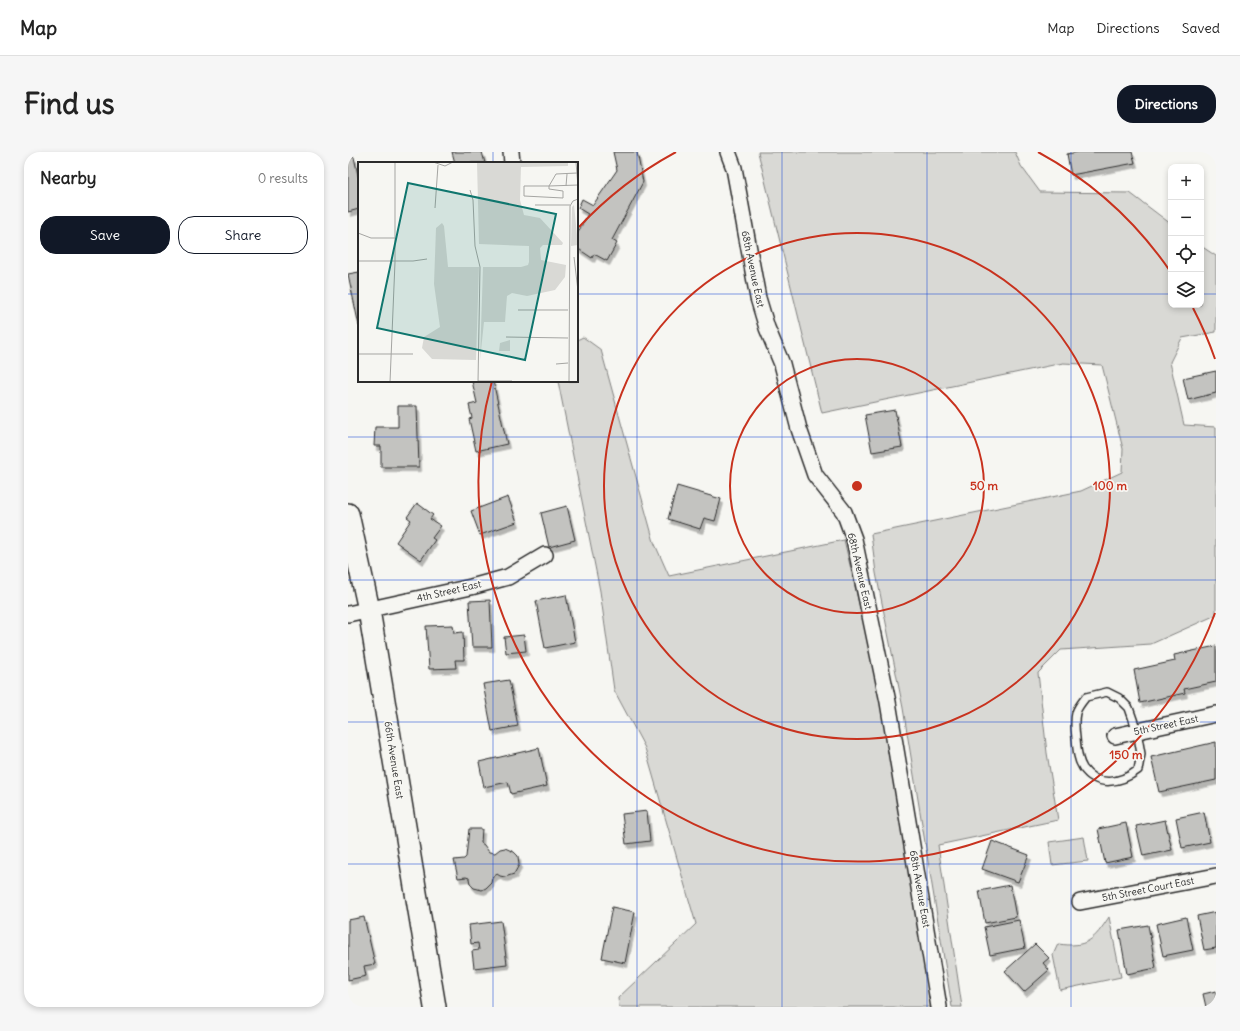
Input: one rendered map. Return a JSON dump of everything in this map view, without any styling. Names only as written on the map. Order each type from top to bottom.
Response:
[{"type":"street","points":[[511,152],[512,162]]},
{"type":"street","name":"68th Avenue East","points":[[728,152],[734,168],[758,298],[767,328],[782,364],[798,429],[815,475],[844,512],[854,538],[888,702],[939,1007]]},
{"type":"street","name":"66th Avenue East","points":[[348,514],[369,610],[435,1007]]},
{"type":"street","name":"4th Street East","points":[[348,614],[471,587],[508,577],[545,555]]},
{"type":"street","name":"5th Street East","points":[[1116,736],[1216,714]]},
{"type":"street","name":"5th Street Court East","points":[[1080,902],[1216,876]]},
{"type":"lane","points":[[1107,692],[1118,698],[1129,708],[1137,731],[1141,754],[1138,770],[1120,780],[1106,782],[1098,780],[1083,768],[1077,750],[1075,724],[1076,712],[1086,698],[1107,692]]},
{"type":"shaded area","points":[[758,152],[1015,152],[1021,166],[1040,192],[1130,193],[1168,222],[1168,308],[1204,308],[1204,248],[1216,256],[1216,332],[1182,338],[1170,362],[1184,425],[1216,427],[1216,615],[1151,644],[1061,650],[1038,673],[1047,753],[1058,820],[938,845],[962,1007],[952,1007],[903,708],[876,573],[871,534],[1081,491],[1122,472],[1123,449],[1102,365],[1063,363],[822,413]]},
{"type":"shaded area","points":[[583,337],[601,350],[654,542],[669,576],[844,540],[882,701],[932,1007],[619,1007],[618,998],[696,924],[645,748],[614,690],[600,591],[558,382],[578,382],[578,340]]},
{"type":"shaded area","points":[[1084,837],[1088,861],[1052,865],[1049,842]]},
{"type":"shaded area","points":[[1109,917],[1121,977],[1060,990],[1053,955],[1058,944],[1076,945],[1089,941],[1099,931]]},
{"type":"building","points":[[452,152],[482,152],[485,162],[455,162]]},
{"type":"building","points":[[613,152],[637,152],[643,182],[612,240],[617,243],[607,261],[594,254],[592,258],[578,249],[578,232],[588,214],[578,208],[582,199],[593,205],[617,170]]},
{"type":"building","points":[[1078,152],[1132,152],[1135,163],[1071,175],[1067,154]]},
{"type":"building","points":[[354,157],[358,175],[358,209],[348,212],[348,159]]},
{"type":"building","points":[[358,272],[358,321],[348,274]]},
{"type":"building","points":[[1216,371],[1216,393],[1188,400],[1183,378]]},
{"type":"building","points":[[472,382],[493,382],[507,444],[476,451],[469,419],[472,418],[469,405],[477,403]]},
{"type":"building","points":[[398,406],[417,406],[419,467],[381,467],[381,446],[374,446],[375,427],[398,427]]},
{"type":"building","points":[[895,410],[902,447],[872,452],[865,415]]},
{"type":"building","points":[[677,486],[721,499],[715,521],[704,518],[700,529],[668,519]]},
{"type":"building","points":[[508,497],[517,522],[480,535],[471,511]]},
{"type":"building","points":[[417,503],[433,515],[430,519],[441,526],[432,538],[435,540],[421,560],[396,542],[411,520],[407,517]]},
{"type":"building","points":[[567,506],[575,540],[549,547],[541,513]]},
{"type":"building","points":[[566,595],[575,642],[545,648],[536,601]]},
{"type":"building","points":[[490,600],[492,647],[472,647],[469,601]]},
{"type":"building","points":[[453,625],[454,633],[463,632],[464,660],[455,660],[456,668],[429,669],[426,626]]},
{"type":"building","points":[[524,635],[526,651],[506,653],[504,637]]},
{"type":"building","points":[[1216,646],[1216,682],[1184,689],[1185,693],[1140,703],[1134,670],[1175,661],[1174,655]]},
{"type":"building","points":[[509,680],[518,726],[492,731],[483,684]]},
{"type":"building","points":[[1216,742],[1216,780],[1159,792],[1151,757]]},
{"type":"building","points":[[539,748],[547,786],[511,794],[508,782],[484,787],[479,762]]},
{"type":"building","points":[[647,811],[650,841],[626,844],[622,814]]},
{"type":"building","points":[[1204,812],[1210,842],[1182,848],[1176,818]]},
{"type":"building","points":[[1165,820],[1172,850],[1143,856],[1136,826]]},
{"type":"building","points":[[1126,823],[1133,857],[1105,863],[1098,829]]},
{"type":"building","points":[[469,829],[482,829],[481,843],[489,852],[495,853],[500,849],[505,848],[514,852],[518,856],[519,865],[514,874],[505,877],[497,874],[492,878],[491,883],[482,890],[474,888],[470,884],[469,878],[458,878],[454,860],[464,859],[466,857]]},
{"type":"building","points":[[992,841],[1029,855],[1018,882],[982,869]]},
{"type":"building","points":[[1010,885],[1016,917],[985,923],[979,891]]},
{"type":"building","points":[[612,907],[635,912],[625,963],[602,958]]},
{"type":"building","points":[[1216,912],[1216,948],[1204,950],[1197,916]]},
{"type":"building","points":[[364,917],[375,964],[364,966],[366,976],[348,980],[348,920]]},
{"type":"building","points":[[1186,917],[1193,950],[1163,956],[1156,924]]},
{"type":"building","points":[[1019,920],[1025,948],[990,955],[984,927]]},
{"type":"building","points":[[501,921],[507,964],[474,968],[472,951],[479,950],[478,943],[471,944],[469,925]]},
{"type":"building","points":[[1148,925],[1156,968],[1127,974],[1119,930]]},
{"type":"building","points":[[1035,944],[1049,958],[1043,963],[1049,970],[1024,992],[1005,971]]},
{"type":"building","points":[[1216,991],[1216,1007],[1206,1007],[1203,994]]}]
